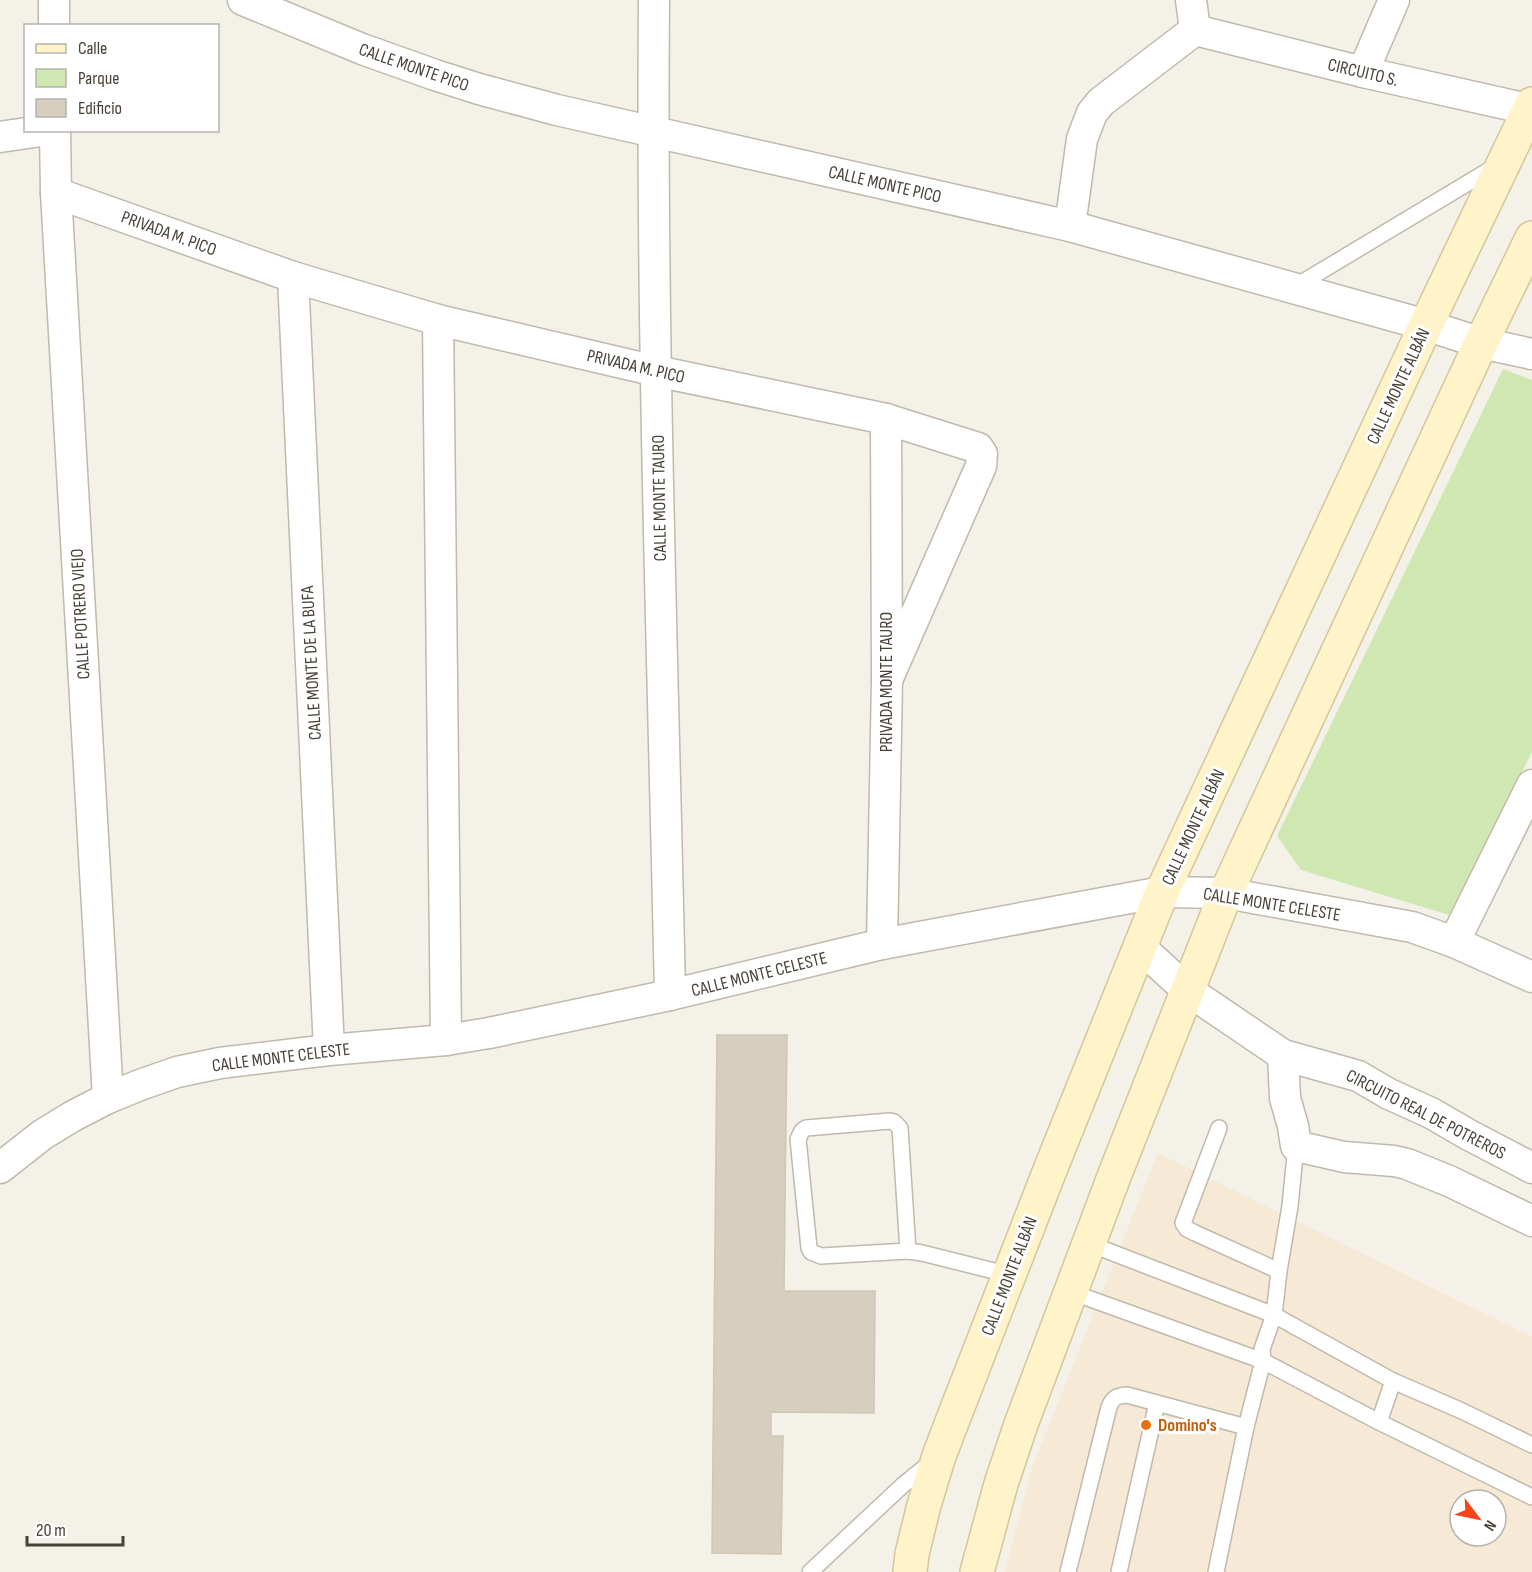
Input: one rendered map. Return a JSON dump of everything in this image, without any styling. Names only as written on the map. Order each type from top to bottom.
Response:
[{"type":"main road","name":"CALLE MONTE ALBÁN","points":[[910,1572],[924,1505],[939,1456],[1162,892],[1426,325],[1531,107]]},
{"type":"main road","points":[[977,1572],[1001,1484],[1020,1427],[1226,893],[1532,238]]},
{"type":"street","points":[[54,0],[54,24]]},
{"type":"street","name":"CALLE MONTE PICO","points":[[243,0],[362,49],[468,86],[557,110],[1070,226],[1426,325],[1481,343],[1532,354]]},
{"type":"street","name":"CALLE MONTE TAURO","points":[[654,0],[656,371],[670,995]]},
{"type":"street","points":[[1070,226],[1082,139],[1092,113],[1101,102],[1195,30],[1191,0]]},
{"type":"street","points":[[1363,72],[1394,0]]},
{"type":"street","name":"CIRCUITO S.","points":[[1195,30],[1363,72],[1531,107]]},
{"type":"street","points":[[0,137],[34,132]]},
{"type":"street","name":"CALLE POTRERO VIEJO","points":[[56,132],[56,193],[108,1098]]},
{"type":"street","name":"PRIVADA M. PICO","points":[[56,193],[293,277],[438,320],[656,371],[886,419],[978,448],[982,454],[981,466],[887,681]]},
{"type":"street","name":"CALLE MONTE DE LA BUFA","points":[[293,277],[329,1050]]},
{"type":"street","points":[[438,320],[446,1040]]},
{"type":"street","name":"PRIVADA MONTE TAURO","points":[[882,944],[887,681],[886,419]]},
{"type":"street","points":[[1454,942],[1532,784]]},
{"type":"street","name":"CALLE MONTE CELESTE","points":[[0,1168],[42,1135],[73,1116],[108,1098],[177,1072],[220,1063],[329,1050],[446,1040],[526,1027],[882,944],[1162,892],[1226,893],[1412,927],[1454,942],[1532,977]]},
{"type":"street","name":"CIRCUITO REAL DE POTREROS","points":[[1140,947],[1187,990],[1283,1055],[1358,1076],[1532,1168]]},
{"type":"street","points":[[1283,1055],[1285,1098],[1296,1146],[1344,1157],[1407,1164],[1449,1180],[1532,1221]]},
{"type":"lane","points":[[1293,288],[1504,162]]},
{"type":"lane","points":[[908,1251],[900,1128],[897,1124],[890,1121],[806,1128],[802,1131],[798,1138],[811,1252],[821,1256],[908,1251],[1010,1275]]},
{"type":"lane","points":[[1219,1128],[1183,1223],[1194,1233],[1279,1271]]},
{"type":"lane","points":[[1216,1572],[1246,1427],[1263,1361],[1262,1349],[1274,1315],[1296,1146]]},
{"type":"lane","points":[[1090,1244],[1274,1315],[1393,1381],[1532,1445]]},
{"type":"lane","points":[[1071,1292],[1263,1361],[1379,1422],[1532,1497]]},
{"type":"lane","points":[[1379,1422],[1393,1381]]},
{"type":"lane","points":[[1068,1572],[1112,1399],[1127,1395],[1246,1427]]},
{"type":"lane","points":[[1119,1572],[1156,1402]]},
{"type":"lane","points":[[810,1572],[903,1485],[939,1456]]},
{"type":"shaded area","points":[[1158,1153],[1532,1337],[1532,1572],[1005,1572],[1032,1468]]},
{"type":"green space","points":[[1503,369],[1532,380],[1532,752],[1449,915],[1301,870],[1277,836]]},
{"type":"building","points":[[717,1035],[787,1035],[784,1291],[875,1291],[874,1413],[771,1412],[771,1436],[783,1436],[781,1554],[712,1553]]},
{"type":"place","name":"Domino's","points":[[1146,1425]]}]
